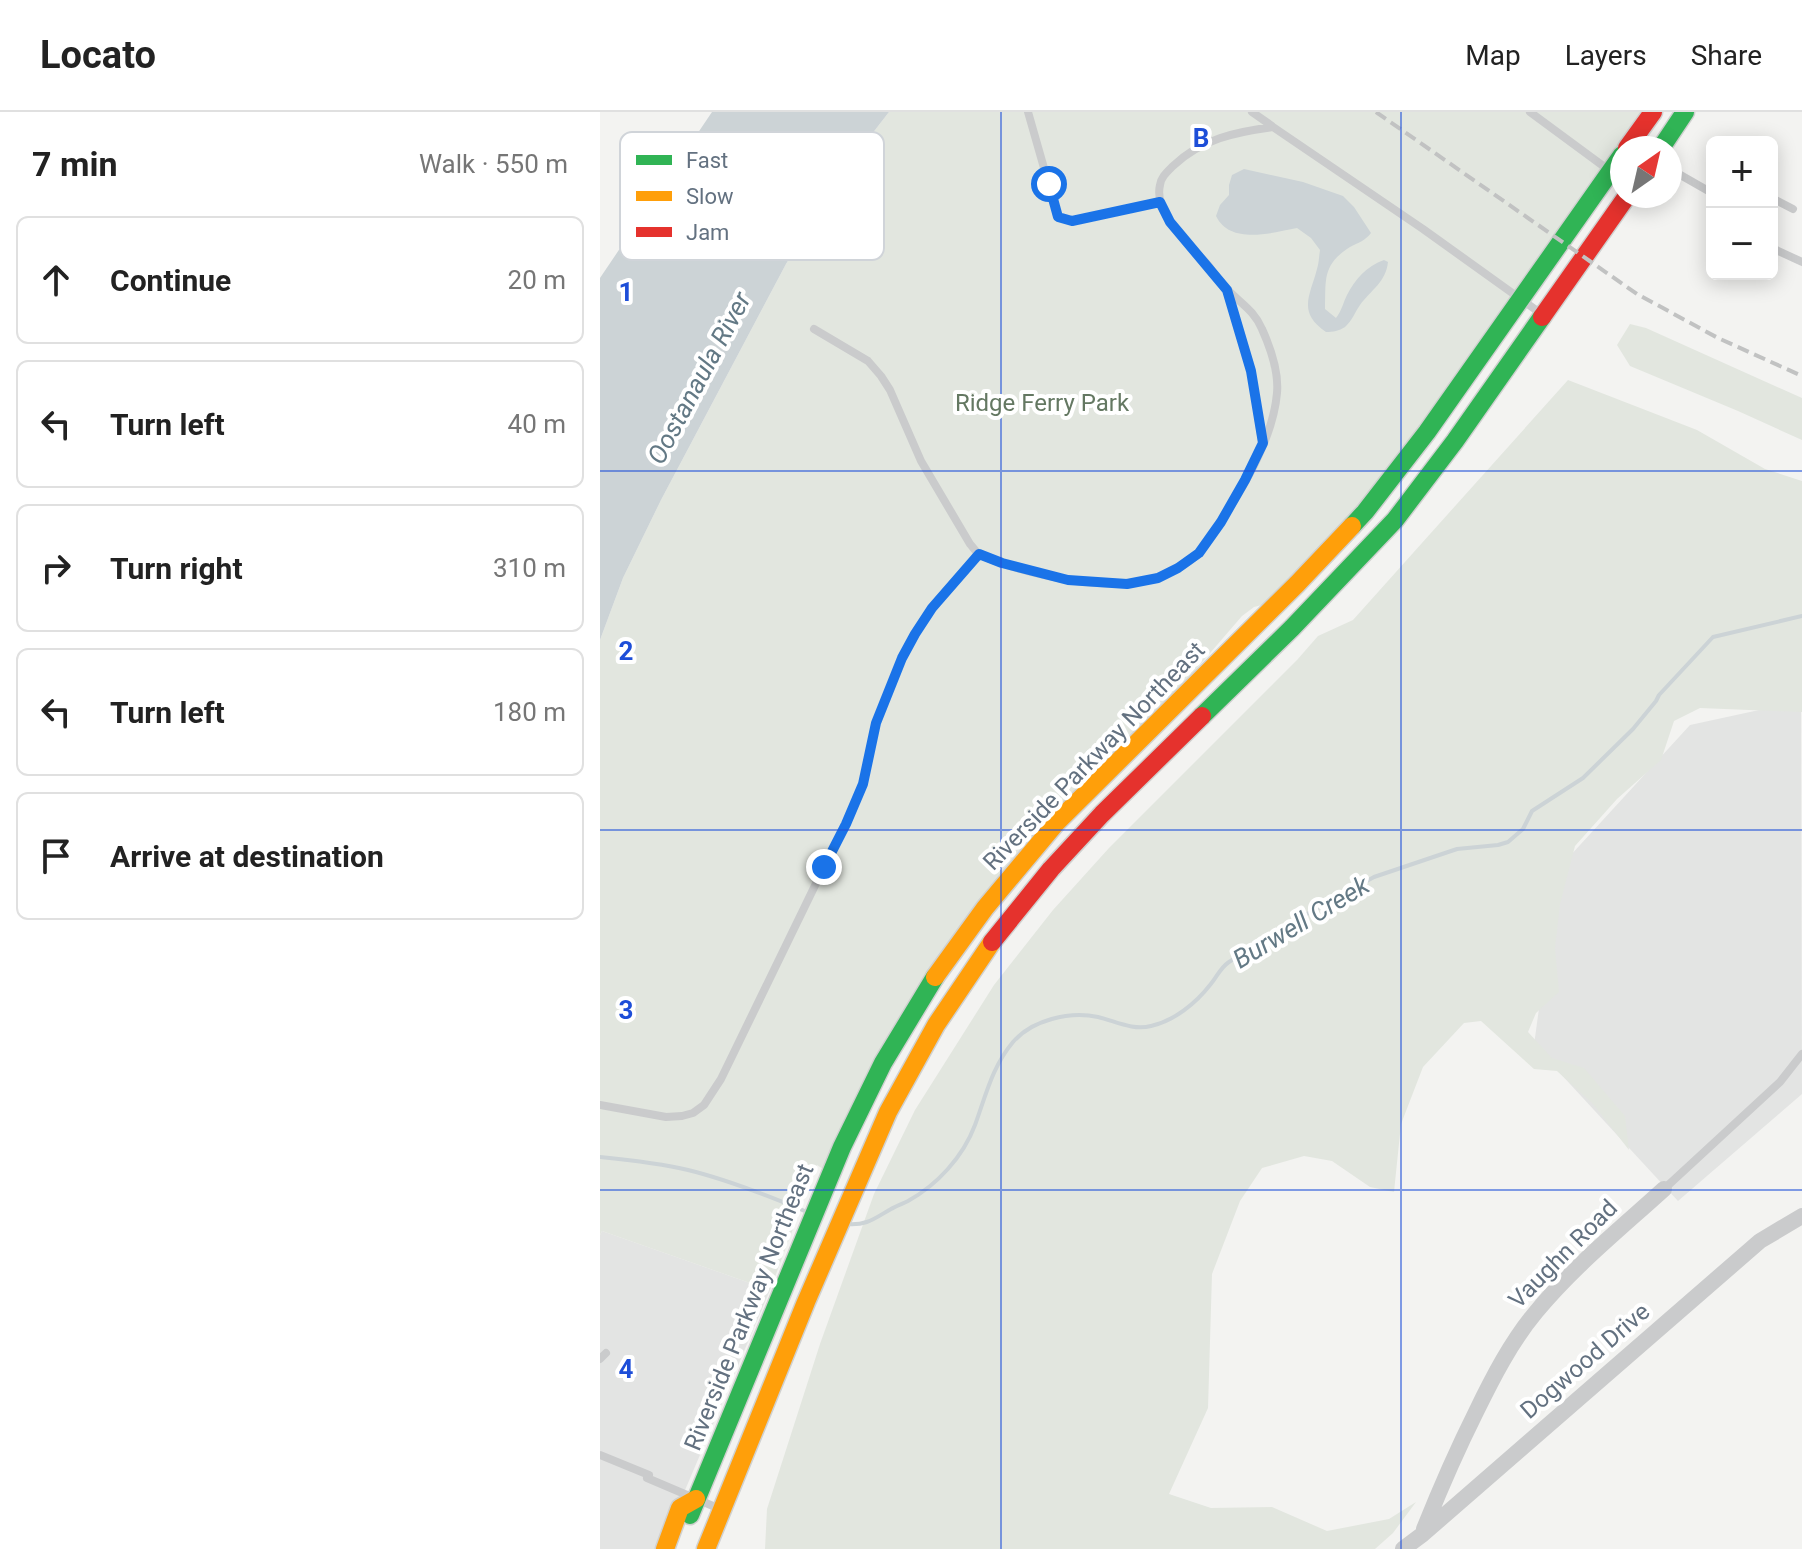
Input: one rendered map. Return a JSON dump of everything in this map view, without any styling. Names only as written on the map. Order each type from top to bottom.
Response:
[{"type":"main road","points":[[1636,136],[1653,112]]},
{"type":"main road","points":[[1669,136],[1685,112]]},
{"type":"main road","name":"Riverside Parkway Northeast","points":[[676,1549],[832,1169],[861,1106],[906,1024],[962,936],[1022,860],[1089,789],[1335,545],[1398,472],[1610,172]]},
{"type":"main road","name":"Riverside Parkway Northeast","points":[[706,1549],[806,1302],[888,1112],[936,1025],[991,943],[1051,869],[1102,814],[1298,621],[1395,520],[1455,441],[1619,208]]},
{"type":"main road","points":[[665,1549],[680,1508],[696,1499]]},
{"type":"street","name":"Vaughn Road","points":[[1423,1534],[1465,1435],[1514,1341],[1558,1287],[1664,1189]]},
{"type":"street","name":"Dogwood Drive","points":[[1403,1549],[1760,1241],[1802,1216]]},
{"type":"lane","points":[[1028,112],[1058,217],[1072,221],[1160,202]]},
{"type":"lane","points":[[1252,112],[1543,316]]},
{"type":"lane","points":[[1530,112],[1610,170]]},
{"type":"lane","points":[[814,329],[868,361],[881,376],[930,479],[979,554],[1068,580],[1127,584],[1158,578],[1199,553],[1233,502],[1263,443],[1277,392],[1276,370],[1261,325],[1251,309],[1227,290],[1170,222],[1160,202],[1160,181],[1198,147],[1233,133],[1273,127]]},
{"type":"lane","points":[[1682,176],[1706,190]]},
{"type":"lane","points":[[1778,201],[1793,209]]},
{"type":"lane","points":[[1778,251],[1802,262]]},
{"type":"lane","points":[[1227,290],[1251,371],[1263,443]]},
{"type":"lane","points":[[600,1105],[666,1117],[693,1113],[704,1105],[721,1079],[846,824],[863,784],[876,723],[902,658],[932,608],[979,554]]},
{"type":"lane","points":[[1279,602],[1298,621]]},
{"type":"lane","name":"Vaughn Road","points":[[1664,1189],[1780,1082],[1802,1054]]},
{"type":"lane","points":[[600,1455],[721,1510]]},
{"type":"shaded area","points":[[1801,701],[1802,1094],[1678,1201],[1534,1045],[1558,869],[1690,725]]},
{"type":"shaded area","points":[[602,1231],[770,1290],[660,1549],[600,1549]]},
{"type":"green space","name":"Ridge Ferry Park","points":[[889,112],[1642,112],[1625,136],[1610,136],[1610,158],[1418,431],[1344,522],[1262,605],[1242,616],[1186,681],[1042,825],[823,1169],[817,1165],[770,1290],[602,1231],[600,1235],[600,640],[623,578],[661,500],[788,260],[884,260],[884,132],[873,132]]},
{"type":"green space","points":[[1630,324],[1646,328],[1802,398],[1802,440],[1630,366],[1617,345]]},
{"type":"green space","points":[[1568,380],[1697,430],[1765,469],[1802,481],[1802,712],[1700,708],[1674,721],[1661,760],[1617,799],[1575,846],[1560,904],[1555,948],[1559,992],[1536,1013],[1528,1032],[1552,1058],[1584,1068],[1625,1116],[1629,1150],[1593,1104],[1557,1071],[1534,1069],[1481,1021],[1464,1023],[1423,1067],[1401,1124],[1394,1192],[1370,1187],[1332,1161],[1304,1156],[1262,1168],[1240,1201],[1212,1274],[1208,1408],[1169,1494],[1211,1508],[1272,1507],[1327,1531],[1389,1519],[1416,1502],[1393,1533],[1375,1549],[765,1549],[767,1509],[820,1344],[874,1194],[915,1110],[994,985],[1053,910],[1109,848],[1318,636],[1353,620]]},
{"type":"water","points":[[712,112],[889,112],[873,132],[699,132]]},
{"type":"water","points":[[1244,169],[1303,182],[1343,196],[1371,233],[1334,260],[1327,274],[1325,309],[1336,318],[1350,289],[1362,274],[1384,260],[1388,262],[1381,280],[1345,327],[1326,332],[1311,318],[1308,303],[1320,250],[1311,238],[1297,228],[1264,234],[1241,234],[1222,225],[1216,216],[1229,195],[1232,175]]},
{"type":"water","name":"Oostanaula River","points":[[620,248],[620,260],[788,260],[661,500],[623,578],[600,640],[600,278]]},
{"type":"waterway","name":"Burwell Creek","points":[[846,1224],[870,1221],[908,1201],[948,1169],[970,1137],[1000,1061],[1013,1042],[1030,1028],[1052,1019],[1075,1015],[1138,1027],[1160,1024],[1191,1005],[1229,962],[1289,924],[1374,877],[1457,849],[1508,842],[1523,829],[1532,811],[1583,778],[1633,729],[1659,695],[1713,637],[1802,616]]},
{"type":"waterway","name":"Burwell Creek","points":[[600,1157],[703,1174],[807,1212]]},
{"type":"railway","points":[[1376,112],[1637,294],[1718,338],[1802,376]]},
{"type":"traffic: fast","points":[[1669,136],[1685,112]]},
{"type":"traffic: fast","points":[[1352,526],[1427,432],[1610,172]]},
{"type":"traffic: fast","points":[[1202,716],[1395,520],[1542,317]]},
{"type":"traffic: fast","points":[[690,1515],[842,1147],[883,1063],[935,977]]},
{"type":"traffic: slow","points":[[935,977],[985,908],[1057,822],[1352,526]]},
{"type":"traffic: slow","points":[[706,1549],[806,1302],[888,1112],[936,1025],[992,942]]},
{"type":"traffic: slow","points":[[665,1549],[680,1508],[696,1499]]},
{"type":"traffic: jam","points":[[1636,136],[1653,112]]},
{"type":"traffic: jam","points":[[1542,317],[1619,208]]},
{"type":"traffic: jam","points":[[992,942],[1051,869],[1102,814],[1202,716]]},
{"type":"route","points":[[824,867],[863,784],[876,723],[902,658],[932,608],[979,554],[1032,572],[1068,580],[1127,584],[1158,578],[1199,553],[1233,502],[1263,443],[1251,371],[1227,290],[1170,222],[1160,202],[1072,221],[1058,217],[1049,184]]}]
